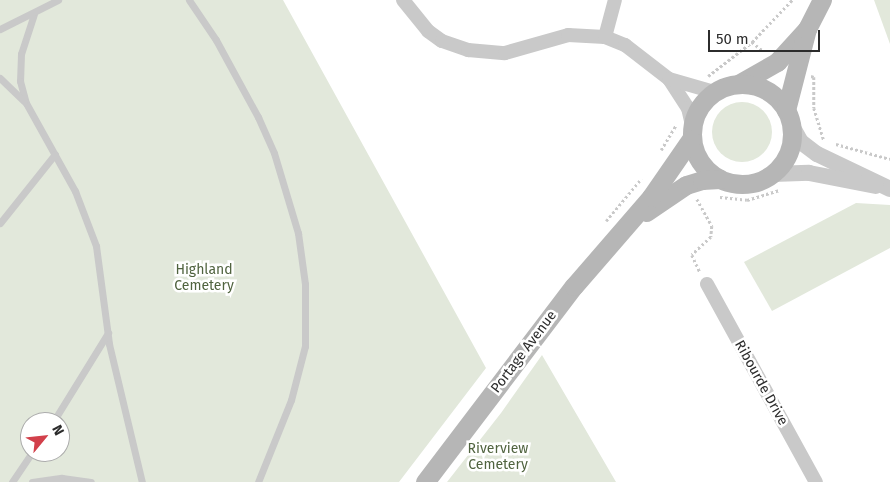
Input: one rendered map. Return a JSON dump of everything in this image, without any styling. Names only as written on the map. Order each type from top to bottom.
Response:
[{"type":"main road","points":[[740,83],[777,62],[807,29],[822,0]]},
{"type":"main road","points":[[789,118],[767,90],[740,83],[710,84],[698,111],[692,132],[696,155],[718,188],[747,184],[773,174],[789,153],[789,118],[807,29]]},
{"type":"main road","name":"Portage Avenue","points":[[425,482],[574,286],[628,227],[692,132]]},
{"type":"main road","name":"Portage Avenue","points":[[628,227],[686,185],[702,180],[718,188]]},
{"type":"street","points":[[403,0],[428,30],[442,41],[468,50],[505,52],[568,34],[604,36],[625,45],[669,79],[688,108],[692,132]]},
{"type":"street","points":[[604,36],[615,0]]},
{"type":"street","points":[[669,79],[710,84]]},
{"type":"street","points":[[789,118],[802,142],[817,154],[887,188]]},
{"type":"street","points":[[773,174],[809,173],[854,184],[887,188]]},
{"type":"street","name":"Ribourde Drive","points":[[707,284],[816,482]]},
{"type":"lane","points":[[0,29],[34,14],[58,0]]},
{"type":"lane","points":[[189,0],[216,40],[258,117],[288,192],[299,241],[305,284],[304,346],[291,400],[258,482]]},
{"type":"lane","points":[[34,14],[21,54],[20,80],[26,103],[76,191],[96,246],[108,333],[128,435],[142,482]]},
{"type":"lane","points":[[0,78],[26,103]]},
{"type":"lane","points":[[0,223],[55,154]]},
{"type":"lane","points":[[59,412],[108,333]]},
{"type":"lane","points":[[12,482],[25,462]]},
{"type":"lane","points":[[32,482],[62,478],[91,482]]},
{"type":"path","points":[[710,84],[792,0]]},
{"type":"path","points":[[752,42],[768,55]]},
{"type":"path","points":[[808,75],[814,77],[814,108],[825,140]]},
{"type":"path","points":[[820,147],[825,140]]},
{"type":"path","points":[[825,140],[890,159]]},
{"type":"path","points":[[718,188],[747,200],[786,188]]},
{"type":"path","points":[[692,193],[697,198],[712,226],[711,236],[692,256],[707,284]]},
{"type":"path","points":[[697,198],[707,197]]},
{"type":"green space","name":"Highland Cemetery","points":[[0,0],[283,0],[486,368],[399,482],[0,482]]},
{"type":"green space","points":[[874,0],[890,0],[890,44]]},
{"type":"green space","points":[[736,102],[748,102],[764,110],[770,120],[772,132],[770,144],[764,154],[748,162],[736,162],[720,154],[712,138],[712,126],[720,110]]},
{"type":"green space","points":[[856,203],[890,205],[890,248],[772,311],[744,262]]},
{"type":"green space","name":"Riverview Cemetery","points":[[542,355],[616,482],[447,482],[501,413]]}]
